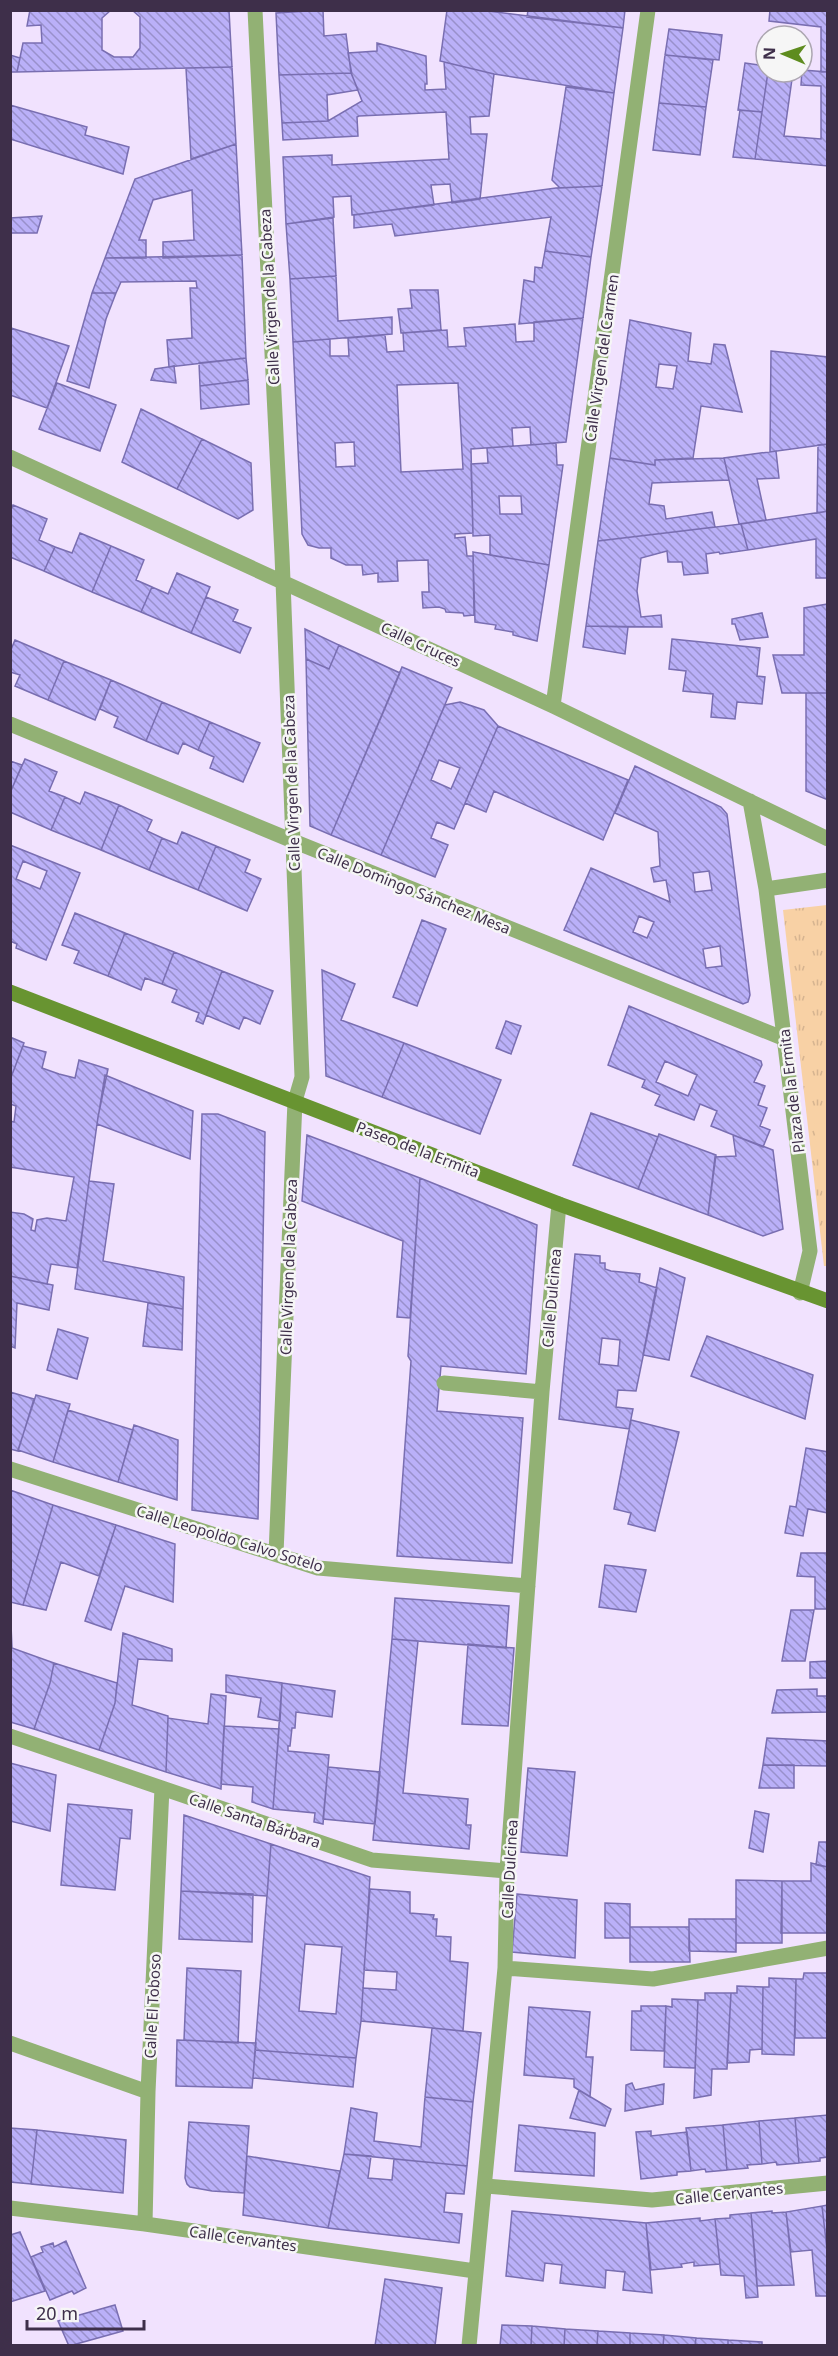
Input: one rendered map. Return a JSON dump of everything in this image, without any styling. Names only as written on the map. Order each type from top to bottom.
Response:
[{"type":"street","name":"Calle Virgen de la Cabeza","points":[[255,10],[283,581],[302,1077],[295,1101],[276,1554]]},
{"type":"street","name":"Calle Virgen del Carmen","points":[[553,706],[648,10]]},
{"type":"street","name":"Calle Cruces","points":[[10,457],[553,706],[828,839]]},
{"type":"street","name":"Calle Domingo Sánchez Mesa","points":[[10,724],[293,841],[785,1039]]},
{"type":"street","name":"Plaza de la Ermita","points":[[750,801],[766,889],[810,1251],[800,1293]]},
{"type":"street","points":[[766,889],[828,880]]},
{"type":"street","name":"Paseo de la Ermita","points":[[10,992],[560,1204],[800,1293],[828,1301]]},
{"type":"street","name":"Calle Dulcinea","points":[[469,2346],[505,1968],[507,1871],[542,1392],[560,1204]]},
{"type":"street","points":[[444,1383],[542,1392]]},
{"type":"street","name":"Calle Leopoldo Calvo Sotelo","points":[[10,1468],[318,1568],[528,1586]]},
{"type":"street","name":"Calle Santa Bárbara","points":[[10,1736],[372,1860],[507,1871]]},
{"type":"street","name":"Calle El Toboso","points":[[145,2224],[148,2092],[162,1788]]},
{"type":"street","points":[[505,1968],[653,1979],[828,1948]]},
{"type":"street","points":[[10,2043],[148,2092]]},
{"type":"street","name":"Calle Cervantes","points":[[486,2186],[652,2200],[828,2183]]},
{"type":"street","name":"Calle Cervantes","points":[[10,2208],[145,2224],[475,2271]]},
{"type":"green space","points":[[827,905],[828,1266],[824,1266],[783,910]]},
{"type":"green space","points":[[827,1123],[828,1211],[825,1211],[814,1124]]},
{"type":"building","points":[[30,10],[111,10],[102,18],[102,50],[114,57],[133,57],[140,48],[140,17],[132,10],[229,10],[232,67],[17,72],[23,43],[42,43],[41,25],[27,26]]},
{"type":"building","points":[[323,10],[324,36],[346,34],[351,73],[279,75],[276,13]]},
{"type":"building","points":[[447,10],[480,10],[623,28],[614,93],[494,74],[440,61]]},
{"type":"building","points":[[528,10],[625,10],[623,28],[527,17]]},
{"type":"building","points":[[770,10],[828,10],[828,72],[821,72],[821,27],[814,26],[814,24],[769,21]]},
{"type":"building","points":[[669,29],[722,35],[719,60],[665,55]]},
{"type":"building","points":[[377,43],[426,56],[427,84],[425,84],[425,90],[446,89],[444,62],[494,74],[489,116],[470,117],[471,134],[487,134],[480,199],[452,203],[450,184],[431,185],[434,205],[352,215],[351,196],[333,197],[334,217],[286,224],[283,157],[332,155],[332,165],[449,159],[446,112],[359,116],[357,117],[358,136],[283,140],[282,123],[328,121],[362,101],[352,75],[348,53],[377,51]]},
{"type":"building","points":[[10,55],[20,58],[17,72],[10,72]]},
{"type":"building","points":[[665,55],[713,60],[706,107],[659,103]]},
{"type":"building","points":[[745,63],[754,64],[754,84],[766,84],[762,112],[738,110]]},
{"type":"building","points":[[232,67],[236,144],[191,159],[186,68]]},
{"type":"building","points":[[814,71],[828,72],[828,166],[755,159],[766,84],[791,84],[784,136],[821,139],[821,86],[801,85],[814,84]]},
{"type":"building","points":[[351,73],[358,90],[327,95],[328,121],[282,123],[279,75]]},
{"type":"building","points":[[566,87],[614,93],[602,186],[560,188],[552,180]]},
{"type":"building","points":[[659,103],[706,107],[700,155],[653,150]]},
{"type":"building","points":[[10,105],[87,127],[85,135],[129,147],[123,174],[10,139]]},
{"type":"building","points":[[740,110],[762,112],[755,159],[733,157]]},
{"type":"building","points":[[236,144],[242,255],[163,258],[163,242],[194,240],[192,190],[153,200],[139,240],[146,240],[146,258],[105,258],[135,179]]},
{"type":"building","points":[[602,186],[591,257],[545,251],[551,217],[395,236],[392,224],[354,228],[354,215],[556,188]]},
{"type":"building","points":[[42,216],[37,233],[10,233],[10,218]]},
{"type":"building","points":[[333,218],[336,276],[290,279],[286,224]]},
{"type":"building","points":[[545,251],[591,257],[583,318],[519,324],[524,280],[534,282],[535,267],[542,268]]},
{"type":"building","points":[[242,255],[246,358],[169,367],[167,340],[192,338],[190,288],[197,288],[196,281],[121,282],[116,293],[92,293],[105,258]]},
{"type":"building","points":[[336,276],[338,321],[392,317],[392,334],[293,342],[290,279]]},
{"type":"building","points":[[410,290],[438,290],[441,330],[401,333],[398,309],[412,308]]},
{"type":"building","points":[[92,293],[116,293],[106,319],[89,388],[67,381]]},
{"type":"building","points":[[583,318],[566,442],[531,445],[530,427],[512,428],[513,446],[471,449],[473,533],[455,534],[455,538],[465,537],[467,556],[473,556],[474,615],[464,616],[463,613],[446,612],[445,609],[439,607],[423,608],[422,592],[429,592],[428,560],[397,561],[398,581],[378,582],[378,573],[363,575],[362,565],[346,565],[331,558],[331,548],[308,545],[302,534],[293,342],[330,339],[330,356],[349,356],[348,338],[385,335],[387,352],[404,351],[403,333],[447,330],[448,347],[466,346],[464,328],[515,324],[516,342],[534,341],[534,322]],"holes":[[[458,383],[463,469],[401,472],[397,385]],[[354,442],[355,466],[336,467],[335,443]]]},
{"type":"building","points":[[630,320],[691,333],[688,361],[711,364],[714,344],[725,345],[742,412],[701,406],[693,458],[655,460],[655,465],[610,458]],"holes":[[[659,364],[677,366],[673,389],[656,387]]]},
{"type":"building","points":[[11,328],[69,346],[47,408],[10,395]]},
{"type":"building","points":[[771,351],[828,357],[828,444],[770,452]]},
{"type":"building","points":[[246,358],[248,380],[200,386],[199,363]]},
{"type":"building","points":[[174,366],[176,383],[151,380],[155,369]]},
{"type":"building","points":[[248,380],[249,404],[201,409],[200,386]]},
{"type":"building","points":[[57,383],[116,405],[100,451],[39,429]]},
{"type":"building","points":[[141,409],[202,439],[177,489],[122,462]]},
{"type":"building","points":[[202,439],[251,463],[253,510],[238,519],[177,489]]},
{"type":"building","points":[[556,443],[557,465],[563,465],[549,565],[490,555],[490,535],[473,536],[471,464],[488,463],[487,448]],"holes":[[[499,496],[521,496],[522,514],[500,514]]]},
{"type":"building","points":[[828,444],[828,511],[817,513],[818,445]]},
{"type":"building","points":[[776,451],[779,478],[757,479],[766,520],[739,524],[724,458]]},
{"type":"building","points":[[610,458],[655,465],[655,460],[724,458],[729,480],[652,483],[649,504],[664,506],[666,519],[712,512],[715,527],[598,541]]},
{"type":"building","points":[[13,505],[47,519],[39,540],[55,547],[44,571],[10,557],[10,512]]},
{"type":"building","points":[[828,511],[828,578],[816,578],[816,539],[748,550],[741,524]]},
{"type":"building","points":[[741,524],[748,550],[706,554],[708,573],[684,575],[682,562],[668,562],[667,551],[641,558],[637,591],[641,617],[661,615],[662,627],[586,626],[598,541]]},
{"type":"building","points":[[80,533],[111,546],[92,592],[44,571],[55,547],[72,553]]},
{"type":"building","points":[[111,546],[144,560],[136,580],[152,587],[141,612],[92,592]]},
{"type":"building","points":[[473,552],[549,565],[537,641],[513,635],[513,632],[495,629],[496,625],[475,622]]},
{"type":"building","points":[[177,573],[210,587],[191,633],[141,612],[152,587],[168,594]]},
{"type":"building","points":[[206,597],[238,610],[233,621],[251,628],[240,653],[191,633]]},
{"type":"building","points":[[828,604],[828,693],[782,693],[773,655],[804,655],[804,608]]},
{"type":"building","points":[[762,613],[768,637],[740,640],[732,619]]},
{"type":"building","points":[[586,626],[628,627],[625,654],[583,647]]},
{"type":"building","points":[[305,629],[339,645],[329,669],[306,659]]},
{"type":"building","points":[[672,639],[760,648],[757,676],[765,677],[762,704],[737,702],[735,719],[711,717],[713,694],[683,691],[686,671],[669,669]]},
{"type":"building","points":[[15,640],[64,661],[48,700],[15,686],[20,675],[10,672],[10,652]]},
{"type":"building","points":[[339,645],[400,673],[331,835],[310,826],[306,659],[329,669]]},
{"type":"building","points":[[64,661],[111,680],[95,720],[48,700]]},
{"type":"building","points":[[402,667],[452,688],[381,855],[331,835]]},
{"type":"building","points":[[111,680],[162,702],[146,741],[114,727],[118,717],[100,709]]},
{"type":"building","points":[[806,693],[828,693],[828,800],[806,791]]},
{"type":"building","points":[[162,702],[210,722],[198,750],[183,743],[178,754],[146,741]]},
{"type":"building","points":[[460,702],[484,710],[498,726],[454,829],[437,822],[431,838],[448,845],[435,877],[381,855],[445,705]],"holes":[[[439,760],[460,768],[451,789],[431,780]]]},
{"type":"building","points":[[210,722],[260,743],[243,782],[210,768],[214,757],[198,750]]},
{"type":"building","points":[[498,726],[628,780],[603,840],[494,791],[486,812],[465,803]]},
{"type":"building","points":[[25,759],[57,772],[49,791],[65,797],[51,830],[10,812],[10,793]]},
{"type":"building","points":[[10,761],[22,765],[10,793]]},
{"type":"building","points":[[635,766],[721,807],[727,814],[750,995],[748,1002],[743,1004],[564,930],[591,868],[670,902],[666,880],[654,882],[651,868],[660,866],[658,832],[615,813]],"holes":[[[709,871],[712,890],[695,892],[693,873]],[[639,916],[654,922],[647,938],[633,932]],[[720,946],[722,966],[706,968],[703,949]]]},
{"type":"building","points":[[85,792],[119,805],[101,850],[51,830],[65,797],[80,804]]},
{"type":"building","points":[[119,805],[152,820],[147,831],[162,838],[149,870],[101,850]]},
{"type":"building","points":[[182,832],[216,846],[198,890],[149,870],[162,838],[177,844]]},
{"type":"building","points":[[10,845],[80,873],[46,960],[16,948],[17,944],[10,941]],"holes":[[[23,861],[47,871],[40,889],[16,879]]]},
{"type":"building","points":[[216,846],[250,860],[245,872],[261,879],[247,911],[198,890]]},
{"type":"building","points":[[75,913],[125,933],[108,976],[74,963],[79,951],[62,945]]},
{"type":"building","points":[[422,920],[446,929],[417,1006],[393,997]]},
{"type":"building","points":[[125,933],[174,952],[162,984],[145,978],[141,990],[108,976]]},
{"type":"building","points":[[174,952],[222,971],[203,1024],[196,1021],[199,1013],[172,1002],[177,990],[162,984]]},
{"type":"building","points":[[322,970],[355,984],[341,1020],[404,1043],[382,1097],[326,1076]]},
{"type":"building","points":[[222,971],[273,991],[260,1024],[244,1017],[239,1029],[206,1015]]},
{"type":"building","points":[[629,1006],[761,1061],[762,1065],[754,1082],[765,1086],[758,1105],[767,1108],[760,1126],[770,1130],[763,1147],[711,1126],[717,1111],[700,1104],[694,1120],[655,1105],[660,1095],[642,1087],[645,1080],[608,1065]],"holes":[[[665,1061],[697,1075],[688,1096],[656,1082]]]},
{"type":"building","points":[[506,1021],[521,1026],[511,1054],[496,1048]]},
{"type":"building","points":[[10,1037],[24,1043],[10,1080]]},
{"type":"building","points":[[404,1043],[501,1080],[480,1134],[382,1097]]},
{"type":"building","points":[[23,1046],[46,1052],[42,1068],[59,1074],[75,1078],[79,1060],[108,1069],[98,1117],[77,1268],[51,1264],[47,1284],[10,1276],[10,1212],[24,1214],[33,1219],[31,1230],[35,1231],[37,1220],[47,1218],[66,1221],[74,1177],[10,1167],[10,1121],[14,1122],[16,1106],[10,1104],[10,1080]]},
{"type":"building","points":[[105,1075],[193,1111],[190,1159],[97,1124]]},
{"type":"building","points":[[591,1113],[658,1137],[638,1189],[573,1165]]},
{"type":"building","points":[[202,1114],[218,1114],[265,1132],[258,1519],[192,1510]]},
{"type":"building","points":[[659,1134],[716,1155],[708,1215],[638,1189]]},
{"type":"building","points":[[307,1135],[420,1178],[410,1318],[397,1317],[403,1241],[302,1201]]},
{"type":"building","points":[[733,1135],[773,1150],[783,1229],[763,1236],[708,1215],[715,1157],[736,1156]]},
{"type":"building","points":[[420,1178],[537,1225],[526,1374],[441,1366],[437,1411],[523,1418],[512,1563],[397,1556],[411,1361],[408,1356]]},
{"type":"building","points":[[89,1181],[114,1184],[103,1261],[184,1277],[183,1309],[75,1289]]},
{"type":"building","points":[[575,1254],[600,1256],[600,1263],[605,1263],[605,1269],[640,1274],[639,1282],[657,1288],[636,1391],[618,1390],[616,1407],[633,1409],[629,1429],[559,1419]],"holes":[[[602,1338],[620,1340],[618,1366],[599,1364]]]},
{"type":"building","points":[[660,1268],[685,1278],[669,1360],[643,1355]]},
{"type":"building","points":[[10,1276],[53,1285],[49,1310],[17,1303],[15,1348],[10,1346]]},
{"type":"building","points":[[148,1303],[183,1309],[182,1350],[143,1346]]},
{"type":"building","points":[[58,1329],[88,1338],[77,1379],[47,1370]]},
{"type":"building","points":[[707,1336],[813,1375],[805,1419],[691,1376]]},
{"type":"building","points":[[10,1392],[34,1399],[18,1451],[10,1449]]},
{"type":"building","points":[[36,1395],[70,1404],[53,1462],[18,1450]]},
{"type":"building","points":[[68,1410],[133,1430],[118,1482],[53,1462]]},
{"type":"building","points":[[631,1420],[679,1432],[655,1531],[628,1524],[631,1513],[614,1509]]},
{"type":"building","points":[[134,1425],[178,1440],[177,1500],[118,1482]]},
{"type":"building","points":[[806,1448],[828,1452],[828,1513],[808,1509],[803,1536],[785,1533],[790,1506],[796,1507]]},
{"type":"building","points":[[10,1490],[53,1505],[23,1605],[10,1602]]},
{"type":"building","points":[[53,1505],[116,1525],[99,1576],[61,1562],[46,1610],[23,1605]]},
{"type":"building","points":[[116,1525],[175,1544],[173,1602],[125,1586],[111,1630],[85,1621]]},
{"type":"building","points":[[801,1553],[828,1553],[828,1609],[815,1609],[815,1577],[797,1576]]},
{"type":"building","points":[[605,1565],[646,1570],[636,1612],[599,1607]]},
{"type":"building","points":[[395,1598],[509,1606],[506,1648],[392,1639]]},
{"type":"building","points":[[10,1602],[12,1648],[54,1663],[50,1683],[34,1729],[10,1722]]},
{"type":"building","points":[[791,1610],[814,1610],[805,1661],[782,1661]]},
{"type":"building","points":[[123,1633],[172,1649],[172,1661],[138,1659],[132,1705],[168,1716],[166,1772],[99,1750],[115,1703]]},
{"type":"building","points":[[392,1639],[418,1641],[403,1793],[468,1799],[466,1825],[471,1825],[469,1849],[373,1840]]},
{"type":"building","points":[[468,1644],[514,1648],[508,1726],[462,1724]]},
{"type":"building","points":[[828,1661],[828,1678],[810,1678],[810,1662]]},
{"type":"building","points":[[54,1663],[117,1683],[115,1703],[99,1750],[34,1729],[50,1683]]},
{"type":"building","points":[[226,1675],[282,1683],[280,1721],[258,1717],[261,1698],[226,1692]]},
{"type":"building","points":[[282,1683],[335,1691],[332,1717],[296,1712],[295,1728],[292,1728],[290,1746],[288,1746],[288,1751],[329,1755],[323,1824],[314,1822],[315,1813],[273,1809]]},
{"type":"building","points":[[817,1689],[817,1696],[828,1696],[828,1712],[772,1713],[777,1690]]},
{"type":"building","points":[[211,1694],[226,1696],[221,1789],[166,1772],[168,1718],[208,1724]]},
{"type":"building","points":[[224,1726],[279,1729],[273,1809],[252,1802],[253,1787],[221,1784]]},
{"type":"building","points":[[767,1738],[828,1741],[828,1766],[763,1765]]},
{"type":"building","points":[[10,1763],[56,1775],[50,1831],[10,1821]]},
{"type":"building","points":[[763,1765],[794,1765],[794,1788],[759,1788]]},
{"type":"building","points":[[328,1767],[380,1772],[375,1824],[323,1819]]},
{"type":"building","points":[[528,1768],[575,1772],[567,1856],[521,1852]]},
{"type":"building","points":[[68,1804],[132,1810],[130,1839],[120,1838],[115,1890],[61,1885]]},
{"type":"building","points":[[755,1811],[769,1814],[763,1852],[749,1848]]},
{"type":"building","points":[[184,1815],[271,1844],[267,1896],[181,1891]]},
{"type":"building","points":[[819,1842],[828,1842],[828,1867],[816,1865]]},
{"type":"building","points":[[271,1844],[370,1877],[361,2021],[356,2058],[255,2050]],"holes":[[[305,1944],[342,1947],[336,2014],[299,2011]]]},
{"type":"building","points":[[811,1863],[828,1867],[828,1933],[781,1933],[782,1881],[811,1881]]},
{"type":"building","points":[[736,1880],[782,1881],[782,1943],[736,1943]]},
{"type":"building","points":[[370,1889],[410,1892],[410,1913],[434,1915],[433,1919],[437,1919],[436,1936],[451,1937],[450,1961],[468,1963],[463,2031],[361,2021],[363,1988],[396,1990],[397,1972],[364,1970]]},
{"type":"building","points":[[181,1891],[253,1894],[252,1942],[179,1939]]},
{"type":"building","points":[[517,1894],[577,1900],[575,1958],[512,1952]]},
{"type":"building","points":[[605,1903],[630,1904],[630,1938],[605,1938]]},
{"type":"building","points":[[689,1919],[736,1919],[736,1952],[689,1951]]},
{"type":"building","points":[[630,1927],[689,1927],[690,1962],[630,1962]]},
{"type":"building","points":[[187,1968],[241,1971],[238,2043],[184,2040]]},
{"type":"building","points":[[804,1973],[828,1973],[827,2038],[795,2038],[796,1979],[803,1979]]},
{"type":"building","points":[[769,1978],[796,1979],[794,2055],[762,2054],[763,1987],[769,1987]]},
{"type":"building","points":[[737,1986],[763,1987],[762,2049],[750,2050],[749,2062],[727,2063],[731,1993],[737,1993]]},
{"type":"building","points":[[705,1993],[731,1993],[727,2069],[712,2069],[711,2095],[694,2098],[698,2000],[705,2000]]},
{"type":"building","points":[[672,1999],[698,2000],[695,2068],[664,2067],[666,2006],[672,2007]]},
{"type":"building","points":[[641,2006],[666,2006],[664,2051],[631,2050],[632,2011],[641,2011]]},
{"type":"building","points":[[529,2007],[590,2012],[586,2057],[593,2057],[590,2097],[574,2087],[574,2079],[524,2075]]},
{"type":"building","points":[[432,2028],[481,2033],[473,2102],[425,2097]]},
{"type":"building","points":[[177,2040],[256,2043],[252,2088],[176,2086]]},
{"type":"building","points":[[255,2050],[356,2058],[353,2087],[253,2078]]},
{"type":"building","points":[[632,2083],[635,2090],[664,2084],[663,2104],[625,2111],[626,2085]]},
{"type":"building","points":[[579,2090],[611,2109],[605,2126],[570,2118]]},
{"type":"building","points":[[425,2097],[473,2102],[467,2166],[344,2154],[351,2108],[377,2113],[374,2141],[421,2147]]},
{"type":"building","points":[[828,2115],[828,2157],[820,2158],[820,2161],[799,2163],[795,2118]]},
{"type":"building","points":[[795,2118],[799,2163],[762,2164],[759,2121]]},
{"type":"building","points":[[759,2121],[762,2164],[727,2170],[723,2125]]},
{"type":"building","points":[[189,2122],[249,2126],[244,2193],[212,2191],[190,2187],[187,2184],[185,2178]]},
{"type":"building","points":[[519,2125],[595,2133],[594,2176],[515,2171]]},
{"type":"building","points":[[723,2125],[727,2170],[691,2171],[686,2128]]},
{"type":"building","points":[[10,2128],[37,2130],[31,2184],[10,2182]]},
{"type":"building","points":[[37,2130],[126,2140],[123,2193],[31,2184]]},
{"type":"building","points":[[651,2131],[651,2136],[687,2132],[691,2171],[641,2179],[636,2132]]},
{"type":"building","points":[[344,2154],[371,2156],[368,2178],[392,2180],[394,2159],[467,2166],[464,2194],[446,2193],[444,2212],[462,2214],[459,2243],[328,2228]]},
{"type":"building","points":[[247,2156],[340,2171],[328,2228],[243,2215]]},
{"type":"building","points":[[828,2205],[828,2258],[822,2206]]},
{"type":"building","points":[[822,2206],[828,2258],[828,2296],[816,2296],[812,2250],[791,2252],[786,2212]]},
{"type":"building","points":[[512,2211],[646,2223],[652,2293],[623,2290],[625,2272],[606,2270],[605,2288],[560,2283],[562,2265],[545,2263],[543,2281],[506,2276]]},
{"type":"building","points":[[772,2211],[772,2213],[786,2212],[794,2285],[757,2286],[751,2213]]},
{"type":"building","points":[[751,2213],[758,2297],[746,2298],[744,2276],[721,2275],[715,2219]]},
{"type":"building","points":[[700,2218],[700,2221],[715,2219],[720,2264],[694,2266],[694,2262],[681,2264],[682,2267],[651,2270],[646,2223]]},
{"type":"building","points":[[20,2232],[45,2291],[10,2302],[10,2235]]},
{"type":"building","points":[[66,2241],[86,2288],[74,2294],[72,2291],[50,2300],[31,2257],[43,2252],[41,2247],[53,2243],[54,2247]]},
{"type":"building","points":[[385,2279],[442,2288],[435,2346],[375,2346]]},
{"type":"building","points":[[115,2305],[123,2331],[69,2346],[58,2321]]},
{"type":"building","points":[[502,2325],[532,2326],[531,2346],[500,2346]]},
{"type":"building","points":[[532,2326],[565,2329],[564,2346],[531,2346]]},
{"type":"building","points":[[565,2329],[598,2331],[597,2346],[564,2346]]},
{"type":"building","points":[[598,2331],[630,2333],[630,2346],[597,2346]]},
{"type":"building","points":[[630,2333],[664,2335],[663,2346],[630,2346]]},
{"type":"building","points":[[664,2335],[696,2338],[695,2346],[663,2346]]},
{"type":"building","points":[[696,2338],[728,2340],[728,2346],[695,2346]]},
{"type":"building","points":[[728,2340],[762,2342],[762,2346],[728,2346]]}]
